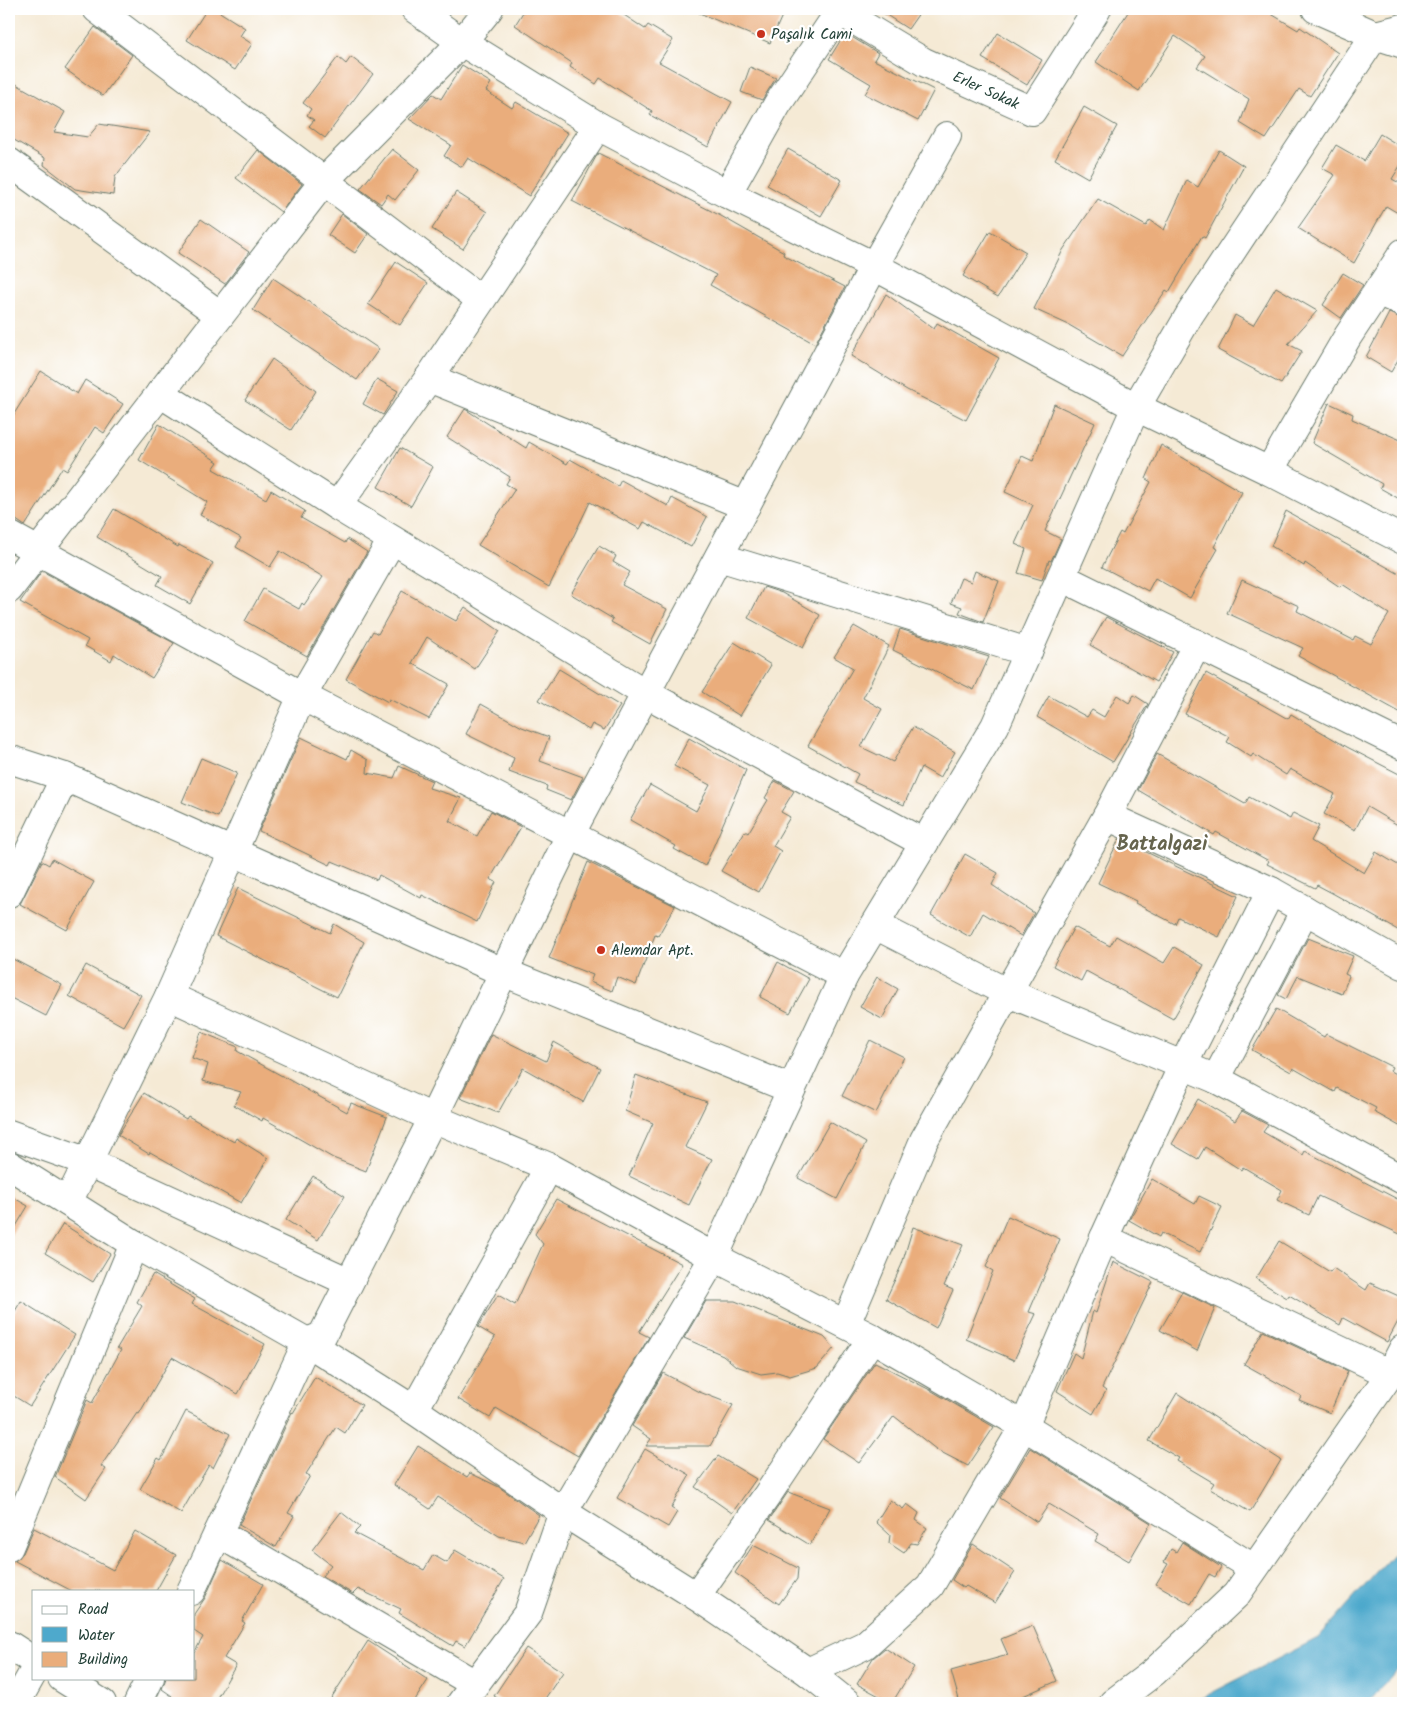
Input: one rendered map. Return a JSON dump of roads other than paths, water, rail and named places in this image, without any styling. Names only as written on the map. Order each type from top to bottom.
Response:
[{"type":"street","points":[[97,9],[481,300]]},
{"type":"street","points":[[415,9],[462,42],[598,126],[727,194],[874,266],[1136,407],[1269,471],[1403,540]]},
{"type":"street","points":[[9,589],[324,181],[462,42],[489,9]]},
{"type":"street","name":"Erler Sokak","points":[[839,10],[924,62],[1032,111],[1097,9]]},
{"type":"street","points":[[1316,9],[1375,35],[1403,44]]},
{"type":"street","points":[[727,194],[777,105],[839,10]]},
{"type":"street","points":[[218,1533],[468,1693],[528,1613],[563,1512],[714,1257],[844,976],[995,726],[1136,407],[1190,314],[1375,35],[1403,28]]},
{"type":"street","points":[[337,506],[429,378],[598,126]]},
{"type":"street","points":[[191,1590],[307,1342],[322,1336],[433,1118],[570,835],[874,266],[947,136]]},
{"type":"street","points":[[9,162],[220,315]]},
{"type":"street","points":[[1269,471],[1348,336],[1403,253]]},
{"type":"street","points":[[1378,291],[1403,303]]},
{"type":"street","points":[[429,378],[746,506]]},
{"type":"street","points":[[160,393],[337,506],[645,693],[924,843]]},
{"type":"street","points":[[9,535],[302,696],[844,976]]},
{"type":"street","points":[[68,1202],[169,996],[235,852],[302,696],[392,540]]},
{"type":"street","points":[[719,557],[1028,652]]},
{"type":"street","points":[[1061,576],[1403,746]]},
{"type":"street","points":[[846,1324],[924,1140],[1107,816],[1197,644]]},
{"type":"street","points":[[9,759],[65,777],[503,972],[791,1089]]},
{"type":"street","points":[[9,893],[65,777]]},
{"type":"street","points":[[1107,816],[1271,891],[1403,965]]},
{"type":"street","points":[[808,1672],[865,1645],[930,1586],[1024,1426],[1104,1238],[1184,1065],[1271,891]]},
{"type":"street","points":[[1216,1079],[1305,910]]},
{"type":"street","points":[[875,926],[1006,992],[1216,1079],[1403,1180]]},
{"type":"street","points":[[169,996],[433,1118],[549,1167],[714,1257],[872,1338],[1024,1426],[1253,1568]]},
{"type":"street","points":[[9,1134],[88,1162],[349,1282]]},
{"type":"street","points":[[9,1165],[134,1244],[307,1342],[414,1410],[563,1512],[696,1596],[808,1672],[847,1703]]},
{"type":"street","points":[[414,1410],[549,1167]]},
{"type":"street","points":[[1104,1238],[1390,1374]]},
{"type":"street","points":[[9,1547],[134,1244]]},
{"type":"street","points":[[696,1596],[772,1489],[872,1338]]},
{"type":"street","points":[[1113,1703],[1154,1672],[1236,1595],[1390,1374],[1403,1349]]},
{"type":"street","points":[[9,1645],[32,1659]]},
{"type":"street","points":[[16,1703],[32,1675]]},
{"type":"street","points":[[65,1680],[102,1703]]},
{"type":"street","points":[[138,1703],[149,1680]]},
{"type":"water","points":[[1403,1543],[1403,1663],[1367,1703],[1192,1703],[1318,1638]]},
{"type":"place","name":"Paşalık Cami","points":[[761,34]]},
{"type":"place","name":"Alemdar Apt.","points":[[601,950]]},
{"type":"district","name":"Battalgazi","points":[[1162,843]]}]
